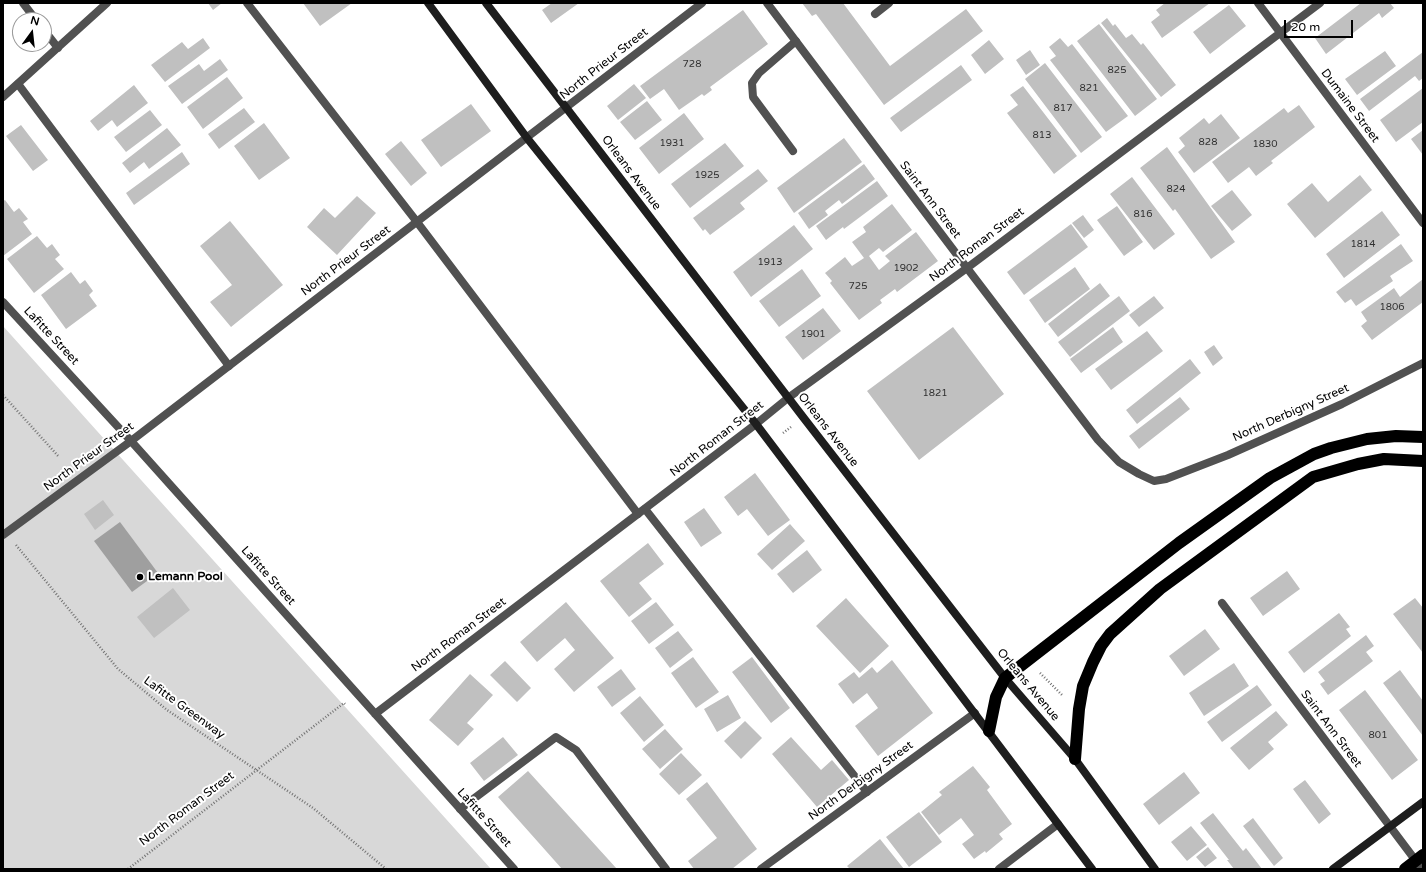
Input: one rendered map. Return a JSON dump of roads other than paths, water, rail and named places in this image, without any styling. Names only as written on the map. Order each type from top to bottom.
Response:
[{"type":"highway","points":[[989,731],[996,697],[1005,678],[1179,543],[1270,478],[1314,454],[1331,448],[1367,439],[1396,436],[1423,437]]},
{"type":"highway","points":[[1075,759],[1079,709],[1083,686],[1093,662],[1101,646],[1110,634],[1138,608],[1160,590],[1313,477],[1358,464],[1384,460],[1423,461]]},
{"type":"highway","points":[[1405,869],[1423,855]]},
{"type":"street","points":[[23,3],[30,12]]},
{"type":"street","points":[[3,97],[107,3]]},
{"type":"street","points":[[247,3],[641,511],[867,792]]},
{"type":"street","points":[[428,3],[527,138],[756,424],[1092,869]]},
{"type":"street","name":"Orleans Avenue","points":[[486,3],[788,398],[1005,678],[1075,759],[1155,869]]},
{"type":"street","name":"North Prieur Street","points":[[5,534],[131,441],[702,3]]},
{"type":"street","name":"Saint Ann Street","points":[[767,3],[1098,440],[1119,462],[1139,474],[1154,480],[1166,479]]},
{"type":"street","points":[[875,14],[889,3]]},
{"type":"street","name":"Dumaine Street","points":[[1258,3],[1423,223]]},
{"type":"street","name":"North Roman Street","points":[[375,714],[756,424],[788,398],[967,268],[1320,3]]},
{"type":"street","points":[[52,40],[58,48]]},
{"type":"street","points":[[794,151],[754,97],[752,83],[759,73],[796,41]]},
{"type":"street","points":[[18,84],[229,366]]},
{"type":"street","name":"Lafitte Street","points":[[3,302],[131,441],[514,869]]},
{"type":"street","name":"North Derbigny Street","points":[[1166,479],[1228,455],[1342,404],[1423,363]]},
{"type":"street","name":"Saint Ann Street","points":[[1222,603],[1422,869]]},
{"type":"street","name":"North Derbigny Street","points":[[761,869],[975,713]]},
{"type":"street","points":[[460,809],[556,738],[576,750],[666,869]]},
{"type":"street","points":[[1334,869],[1423,802]]},
{"type":"street","points":[[999,869],[1058,824]]},
{"type":"place","name":"Lemann Pool","points":[[140,577]]}]
